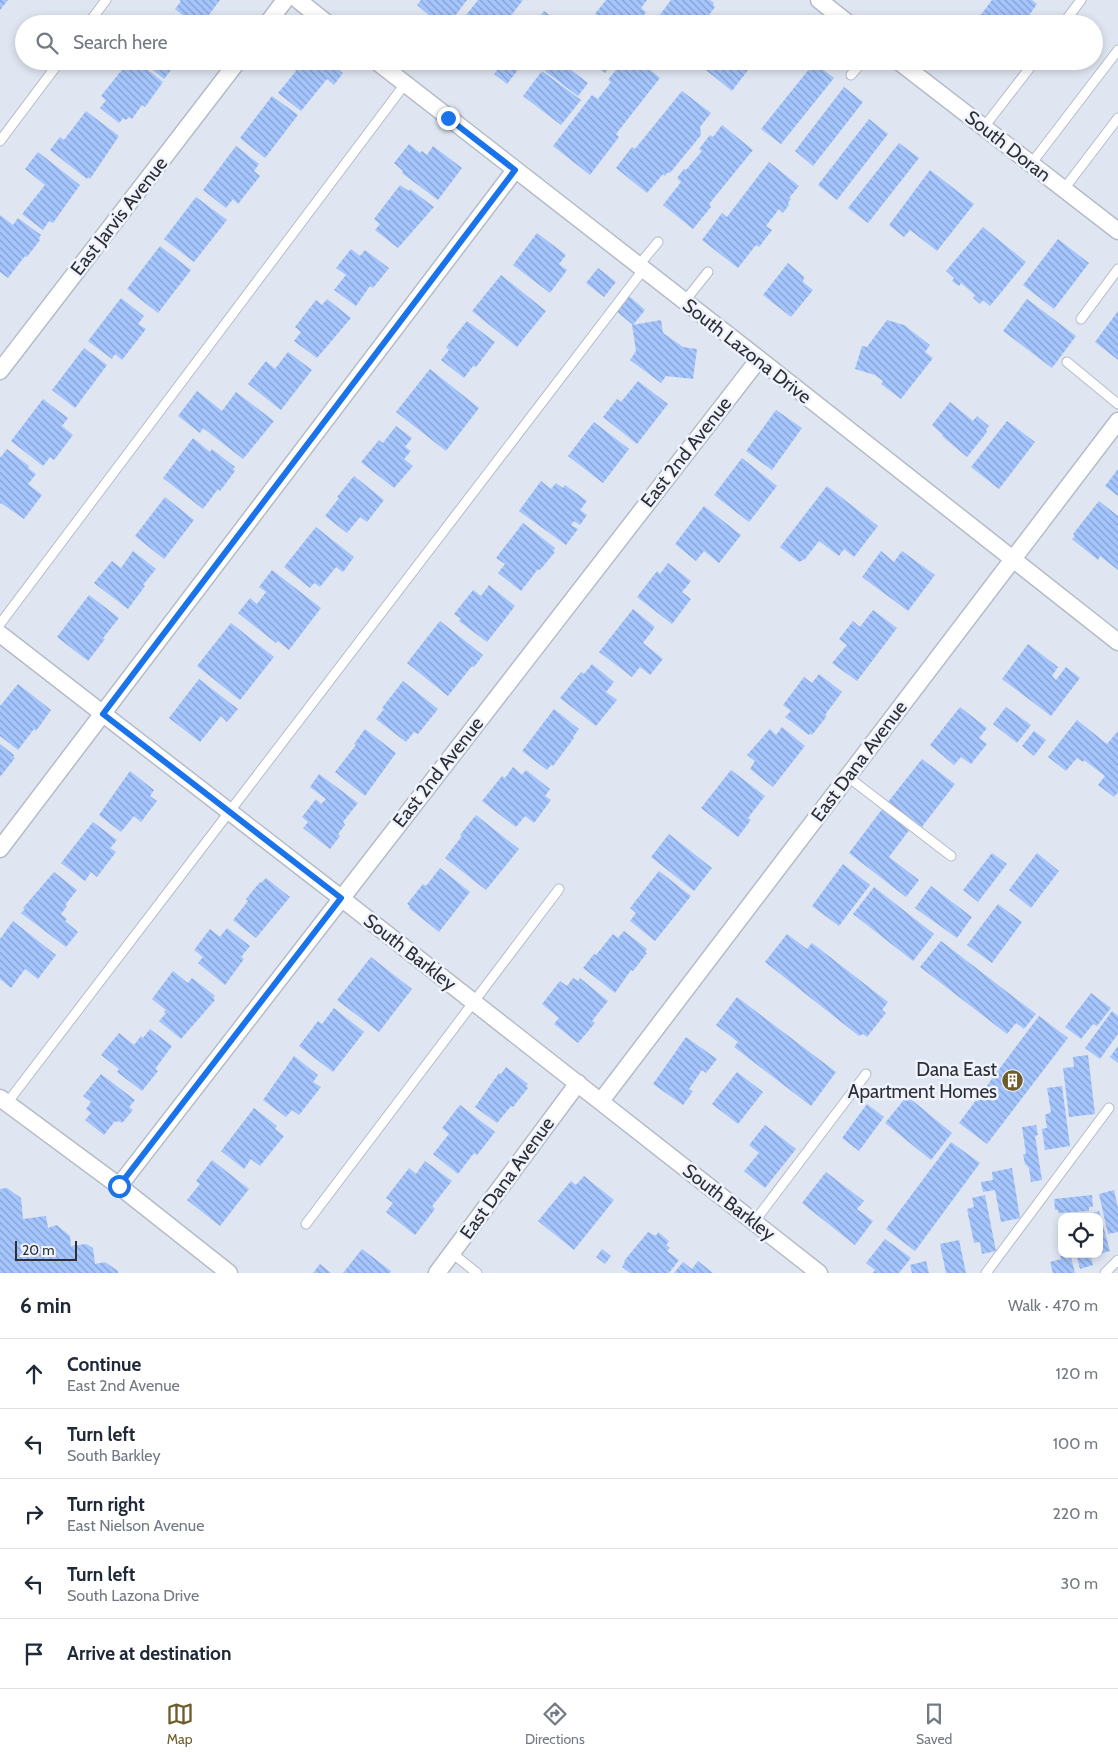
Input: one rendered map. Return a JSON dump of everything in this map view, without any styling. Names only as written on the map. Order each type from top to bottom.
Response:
[{"type":"street","points":[[273,15],[285,0]]},
{"type":"street","points":[[298,0],[317,15]]},
{"type":"street","points":[[819,0],[838,15]]},
{"type":"street","name":"East Jarvis Avenue","points":[[0,371],[231,70]]},
{"type":"street","name":"South Lazona Drive","points":[[387,70],[759,359],[1118,642]]},
{"type":"street","name":"South Doran","points":[[910,70],[1118,231]]},
{"type":"street","points":[[0,850],[515,170]]},
{"type":"street","name":"East 2nd Avenue","points":[[119,1186],[759,359]]},
{"type":"street","name":"East Dana Avenue","points":[[601,1101],[1118,422]]},
{"type":"street","name":"South Barkley","points":[[0,634],[475,1002],[819,1273]]},
{"type":"street","name":"East Dana Avenue","points":[[437,1273],[578,1083]]},
{"type":"street","points":[[3,1100],[119,1186],[229,1273]]},
{"type":"lane","points":[[95,15],[106,0]]},
{"type":"lane","points":[[1070,15],[1081,0]]},
{"type":"lane","points":[[1103,70],[1118,50]]},
{"type":"lane","points":[[0,141],[53,70]]},
{"type":"lane","points":[[851,75],[855,70]]},
{"type":"lane","points":[[984,127],[1028,70]]},
{"type":"lane","points":[[1031,164],[1103,70]]},
{"type":"lane","points":[[0,624],[405,84]]},
{"type":"lane","points":[[1064,189],[1118,118]]},
{"type":"lane","points":[[3,1100],[229,812],[641,268],[658,242]]},
{"type":"lane","points":[[1081,319],[1118,269]]},
{"type":"lane","points":[[684,302],[708,272]]},
{"type":"lane","points":[[1067,362],[1118,404]]},
{"type":"lane","points":[[848,777],[951,856]]},
{"type":"lane","points":[[306,1224],[559,889]]},
{"type":"lane","points":[[754,1222],[866,1074]]},
{"type":"lane","points":[[986,1273],[1109,1108]]},
{"type":"lane","points":[[452,1253],[477,1273]]},
{"type":"lane","points":[[1105,1273],[1118,1260]]},
{"type":"building","points":[[0,0],[8,0],[0,10]]},
{"type":"building","points":[[179,0],[220,0],[209,15],[183,15],[175,9],[181,1]]},
{"type":"building","points":[[421,0],[467,0],[456,15],[429,15],[417,5]]},
{"type":"building","points":[[478,0],[523,0],[511,15],[466,15]]},
{"type":"building","points":[[606,0],[647,0],[641,8],[646,12],[644,15],[595,14]]},
{"type":"building","points":[[671,0],[710,0],[714,3],[715,7],[709,15],[660,15]]},
{"type":"building","points":[[992,0],[1032,0],[1037,4],[1029,15],[981,15]]},
{"type":"building","points":[[544,11],[549,15],[541,15]]},
{"type":"building","points":[[122,70],[148,70],[163,82],[145,107],[142,105],[132,119],[129,117],[126,120],[123,118],[119,123],[100,108],[106,100],[101,96]]},
{"type":"building","points":[[153,70],[171,70],[164,79]]},
{"type":"building","points":[[339,70],[343,73],[334,85],[327,79],[301,111],[278,93],[296,71]]},
{"type":"building","points":[[497,70],[518,70],[507,84],[494,74]]},
{"type":"building","points":[[571,70],[588,83],[578,96],[545,71]]},
{"type":"building","points":[[616,70],[650,70],[660,78],[616,134],[619,137],[590,175],[553,146],[592,95],[598,99],[611,82],[608,80]]},
{"type":"building","points":[[706,70],[748,70],[732,91]]},
{"type":"building","points":[[808,70],[823,70],[834,78],[781,144],[761,129]]},
{"type":"building","points":[[542,71],[581,100],[561,125],[523,96]]},
{"type":"building","points":[[844,87],[863,102],[813,166],[795,151]]},
{"type":"building","points":[[682,91],[711,113],[700,127],[701,135],[670,173],[668,172],[665,176],[663,174],[647,193],[616,168],[632,147],[635,149]]},
{"type":"building","points":[[272,96],[298,115],[265,158],[240,138]]},
{"type":"building","points":[[86,111],[119,136],[90,179],[88,177],[87,179],[50,150],[60,137],[64,140]]},
{"type":"building","points":[[869,119],[888,134],[837,200],[818,185]]},
{"type":"building","points":[[722,125],[753,150],[709,204],[711,207],[693,229],[663,205],[681,182],[677,178],[702,151],[699,149],[710,135],[713,137]]},
{"type":"building","points":[[899,143],[919,158],[868,223],[848,208]]},
{"type":"building","points":[[409,144],[420,153],[422,151],[427,155],[433,146],[462,168],[438,200],[402,173],[403,171],[394,163]]},
{"type":"building","points":[[236,146],[259,164],[254,171],[260,176],[238,204],[233,199],[226,208],[203,190]]},
{"type":"building","points":[[38,152],[80,185],[53,223],[49,221],[43,230],[22,214],[45,185],[25,169]]},
{"type":"building","points":[[769,162],[799,186],[789,198],[791,199],[788,203],[789,205],[783,213],[779,209],[766,226],[772,230],[759,247],[756,245],[738,268],[702,240],[722,213],[727,217]]},
{"type":"building","points":[[930,170],[974,204],[937,251],[910,230],[904,237],[889,225]]},
{"type":"building","points":[[400,185],[409,191],[410,189],[434,207],[398,248],[375,230],[380,224],[374,219]]},
{"type":"building","points":[[196,197],[227,220],[194,262],[164,239]]},
{"type":"building","points":[[0,215],[13,225],[18,218],[41,235],[40,240],[27,257],[25,256],[8,278],[0,272]]},
{"type":"building","points":[[983,227],[1026,262],[990,306],[983,300],[980,304],[973,298],[975,295],[961,283],[959,286],[952,281],[954,278],[946,271]]},
{"type":"building","points":[[537,233],[566,255],[559,264],[567,270],[550,293],[513,265]]},
{"type":"building","points":[[1058,239],[1089,263],[1054,309],[1023,285]]},
{"type":"building","points":[[160,246],[191,270],[158,313],[127,289]]},
{"type":"building","points":[[351,249],[360,256],[365,250],[389,268],[373,288],[370,286],[356,306],[334,290],[346,275],[336,268]]},
{"type":"building","points":[[788,263],[804,277],[803,282],[813,290],[791,317],[763,295]]},
{"type":"building","points":[[598,268],[616,282],[604,297],[586,283]]},
{"type":"building","points":[[501,275],[546,311],[517,347],[472,311]]},
{"type":"building","points":[[629,296],[645,310],[633,325],[616,311]]},
{"type":"building","points":[[121,298],[144,316],[138,324],[146,329],[122,360],[115,354],[112,359],[88,341]]},
{"type":"building","points":[[327,299],[351,318],[317,358],[294,341],[301,332],[295,327],[316,300],[322,305]]},
{"type":"building","points":[[1027,299],[1076,336],[1052,368],[1003,331]]},
{"type":"building","points":[[1118,311],[1118,360],[1095,342]]},
{"type":"building","points":[[661,320],[663,333],[683,347],[697,349],[693,379],[666,376],[661,383],[630,360],[636,351],[632,325]]},
{"type":"building","points":[[887,320],[904,325],[930,345],[925,352],[933,358],[901,399],[881,384],[883,381],[875,375],[855,369],[862,346],[867,347]]},
{"type":"building","points":[[467,321],[495,342],[476,367],[473,366],[464,378],[441,360],[449,350],[446,347]]},
{"type":"building","points":[[84,348],[107,365],[75,408],[52,390]]},
{"type":"building","points":[[288,352],[312,370],[281,410],[248,384],[266,361],[275,369]]},
{"type":"building","points":[[430,369],[479,408],[446,451],[396,412]]},
{"type":"building","points":[[638,381],[668,404],[637,444],[603,417],[617,399],[621,402]]},
{"type":"building","points":[[197,391],[222,411],[236,392],[274,421],[243,459],[203,428],[200,433],[178,416]]},
{"type":"building","points":[[43,399],[68,418],[62,426],[73,435],[54,460],[50,457],[43,466],[11,441]]},
{"type":"building","points":[[950,402],[973,421],[977,416],[989,426],[986,430],[987,432],[967,457],[932,425]]},
{"type":"building","points":[[776,410],[802,428],[772,470],[746,451]]},
{"type":"building","points":[[1007,421],[1035,442],[999,489],[971,467]]},
{"type":"building","points":[[594,422],[629,449],[603,483],[568,456]]},
{"type":"building","points":[[396,426],[412,438],[405,447],[411,451],[404,459],[413,466],[394,488],[361,462],[379,440],[383,443]]},
{"type":"building","points":[[193,438],[210,452],[212,449],[235,467],[233,469],[235,471],[220,491],[218,489],[203,509],[163,478]]},
{"type":"building","points":[[7,449],[36,474],[28,484],[42,495],[24,519],[0,504],[0,458]]},
{"type":"building","points":[[742,458],[777,486],[749,522],[714,495]]},
{"type":"building","points":[[1118,469],[1118,496],[1105,486]]},
{"type":"building","points":[[354,476],[384,500],[367,522],[360,517],[347,533],[325,516]]},
{"type":"building","points":[[541,481],[551,489],[556,483],[563,488],[565,485],[587,501],[580,510],[587,515],[580,525],[574,521],[571,525],[578,529],[566,545],[519,511]]},
{"type":"building","points":[[827,486],[878,526],[854,557],[844,549],[839,556],[819,541],[805,559],[799,562],[780,547]]},
{"type":"building","points":[[165,497],[194,520],[164,559],[135,536]]},
{"type":"building","points":[[1099,501],[1118,516],[1118,570],[1100,556],[1098,560],[1072,539],[1075,536],[1073,534]]},
{"type":"building","points":[[704,506],[741,535],[719,563],[704,551],[696,561],[675,544]]},
{"type":"building","points":[[523,523],[555,548],[553,551],[555,552],[540,570],[538,569],[521,591],[498,573],[505,564],[496,558]]},
{"type":"building","points":[[316,527],[354,557],[343,572],[336,567],[320,587],[314,583],[310,588],[284,567]]},
{"type":"building","points":[[133,551],[156,569],[128,609],[94,583],[112,561],[121,568]]},
{"type":"building","points":[[881,551],[894,562],[902,551],[935,575],[908,611],[862,577]]},
{"type":"building","points":[[668,563],[691,581],[682,592],[691,599],[672,624],[637,597],[657,571],[660,574]]},
{"type":"building","points":[[272,570],[321,608],[289,650],[278,641],[276,643],[238,613],[250,598],[257,604],[266,592],[259,587]]},
{"type":"building","points":[[489,585],[515,606],[487,642],[459,621],[461,619],[454,614],[473,590],[481,596]]},
{"type":"building","points":[[89,595],[119,618],[88,661],[57,637]]},
{"type":"building","points":[[633,609],[655,627],[643,643],[663,659],[650,675],[640,667],[632,677],[599,652]]},
{"type":"building","points":[[873,610],[897,628],[857,681],[832,663],[847,645],[839,639],[853,621],[860,627]]},
{"type":"building","points":[[440,621],[483,655],[448,696],[407,663]]},
{"type":"building","points":[[231,623],[274,657],[240,700],[197,666]]},
{"type":"building","points":[[1028,644],[1058,667],[1052,676],[1056,680],[1066,667],[1080,678],[1051,716],[1002,679]]},
{"type":"building","points":[[592,664],[614,682],[606,692],[617,700],[596,726],[560,698],[581,672],[584,674]]},
{"type":"building","points":[[819,674],[842,692],[825,715],[827,716],[812,735],[810,733],[809,735],[785,717],[791,711],[783,705],[804,677],[812,683]]},
{"type":"building","points":[[199,679],[238,709],[227,722],[221,716],[200,742],[169,718]]},
{"type":"building","points":[[403,681],[438,709],[418,734],[414,732],[406,742],[376,719]]},
{"type":"building","points":[[18,684],[51,710],[36,731],[34,729],[18,750],[0,736],[0,706]]},
{"type":"building","points":[[960,707],[987,728],[979,738],[987,744],[971,764],[961,757],[954,765],[930,745]]},
{"type":"building","points":[[1006,707],[1031,725],[1017,743],[993,724]]},
{"type":"building","points":[[554,709],[579,729],[553,766],[551,765],[547,770],[522,751]]},
{"type":"building","points":[[1077,720],[1107,744],[1118,731],[1118,792],[1114,797],[1098,785],[1105,776],[1084,760],[1083,762],[1077,758],[1066,771],[1048,757]]},
{"type":"building","points":[[782,727],[805,746],[773,787],[750,769],[755,761],[747,755],[770,729],[776,735]]},
{"type":"building","points":[[365,729],[396,753],[365,796],[335,772],[356,745],[354,744]]},
{"type":"building","points":[[1034,731],[1046,740],[1034,756],[1022,746]]},
{"type":"building","points":[[0,744],[14,755],[13,757],[15,758],[0,777]]},
{"type":"building","points":[[922,759],[955,784],[921,828],[888,802]]},
{"type":"building","points":[[513,767],[522,775],[526,770],[550,789],[545,796],[551,800],[534,823],[525,816],[516,827],[482,801],[502,776],[505,778]]},
{"type":"building","points":[[731,770],[765,796],[748,818],[751,820],[738,837],[701,808]]},
{"type":"building","points":[[130,771],[154,790],[150,796],[157,801],[141,822],[134,816],[121,832],[99,815]]},
{"type":"building","points":[[319,774],[358,803],[343,822],[345,825],[338,834],[340,836],[330,849],[303,828],[308,822],[302,817],[316,799],[321,804],[326,799],[310,787]]},
{"type":"building","points":[[883,808],[910,829],[889,857],[919,880],[906,897],[849,853]]},
{"type":"building","points":[[476,815],[519,849],[486,890],[445,858]]},
{"type":"building","points":[[93,822],[117,840],[110,848],[116,852],[97,877],[91,872],[85,881],[61,863]]},
{"type":"building","points":[[669,834],[712,868],[694,891],[651,857]]},
{"type":"building","points":[[992,853],[1007,864],[978,902],[963,890]]},
{"type":"building","points":[[1037,853],[1059,871],[1031,908],[1009,890]]},
{"type":"building","points":[[843,864],[870,885],[839,926],[812,906]]},
{"type":"building","points":[[440,868],[470,892],[439,932],[409,908],[410,906],[407,904],[423,884],[426,886]]},
{"type":"building","points":[[659,871],[691,896],[655,941],[630,921],[636,913],[630,908]]},
{"type":"building","points":[[54,872],[77,890],[65,905],[67,906],[61,914],[67,919],[65,921],[78,932],[66,947],[21,913],[25,909],[23,908]]},
{"type":"building","points":[[266,878],[290,897],[256,938],[233,920],[248,901],[246,899],[260,882]]},
{"type":"building","points":[[931,886],[972,917],[957,938],[915,908]]},
{"type":"building","points":[[874,887],[934,934],[913,961],[853,914]]},
{"type":"building","points":[[998,904],[1022,922],[992,963],[967,945]]},
{"type":"building","points":[[13,921],[56,955],[38,979],[25,969],[11,988],[0,979],[0,939]]},
{"type":"building","points":[[227,928],[250,946],[241,957],[244,959],[225,985],[198,963],[203,957],[194,950],[210,929],[220,937]]},
{"type":"building","points":[[624,931],[647,949],[645,952],[647,953],[633,971],[631,970],[615,993],[583,968],[613,934],[618,938]]},
{"type":"building","points":[[787,934],[807,949],[812,943],[888,1002],[882,1010],[886,1013],[867,1037],[863,1034],[859,1036],[765,962]]},
{"type":"building","name":"Dana East Apartment Homes","points":[[941,941],[1036,1014],[1024,1029],[1016,1023],[1007,1034],[920,967]]},
{"type":"building","points":[[371,957],[412,989],[379,1032],[337,1000]]},
{"type":"building","points":[[173,971],[188,983],[192,978],[215,996],[213,998],[215,1000],[181,1039],[159,1021],[166,1013],[164,1012],[166,1010],[152,999]]},
{"type":"building","points":[[573,978],[578,981],[580,978],[608,1001],[592,1021],[595,1023],[578,1043],[554,1024],[559,1018],[542,1004],[560,981],[567,986]]},
{"type":"building","points":[[1091,993],[1111,1008],[1097,1026],[1093,1024],[1081,1039],[1065,1027]]},
{"type":"building","points":[[737,997],[836,1072],[811,1106],[734,1047],[738,1042],[716,1025]]},
{"type":"building","points":[[334,1008],[364,1032],[333,1072],[299,1046],[318,1021],[322,1024]]},
{"type":"building","points":[[1112,1011],[1118,1016],[1118,1034],[1100,1059],[1085,1048]]},
{"type":"building","name":"Dana East Apartment Homes","points":[[1039,1016],[1068,1038],[987,1144],[959,1123]]},
{"type":"building","points":[[150,1029],[172,1046],[155,1069],[158,1071],[142,1091],[117,1072],[119,1069],[101,1055],[119,1033],[134,1045]]},
{"type":"building","points":[[686,1037],[717,1059],[706,1073],[702,1070],[689,1089],[693,1091],[683,1105],[653,1084]]},
{"type":"building","points":[[1118,1046],[1118,1063],[1110,1057]]},
{"type":"building","points":[[1088,1055],[1095,1114],[1069,1117],[1063,1068],[1074,1067],[1073,1057]]},
{"type":"building","points":[[294,1056],[318,1075],[313,1082],[321,1087],[299,1115],[292,1110],[286,1117],[263,1100]]},
{"type":"building","points":[[506,1067],[528,1084],[526,1086],[528,1088],[497,1123],[475,1107],[499,1073],[501,1074]]},
{"type":"building","points":[[737,1072],[763,1092],[738,1124],[712,1104]]},
{"type":"building","points":[[101,1074],[135,1100],[129,1107],[133,1110],[122,1123],[115,1121],[104,1135],[85,1120],[91,1113],[86,1109],[91,1102],[83,1096]]},
{"type":"building","points":[[1062,1086],[1070,1146],[1045,1150],[1042,1129],[1047,1128],[1045,1115],[1051,1112],[1047,1088]]},
{"type":"building","points":[[907,1096],[952,1133],[931,1160],[885,1123]]},
{"type":"building","points":[[867,1104],[884,1117],[859,1151],[842,1138]]},
{"type":"building","points":[[460,1105],[495,1132],[477,1155],[474,1153],[458,1174],[433,1154],[449,1134],[442,1128]]},
{"type":"building","points":[[254,1108],[277,1126],[275,1129],[284,1136],[260,1166],[251,1159],[244,1169],[221,1151]]},
{"type":"building","points":[[765,1125],[796,1149],[765,1188],[744,1171],[759,1153],[749,1145]]},
{"type":"building","points":[[1036,1125],[1038,1135],[1035,1136],[1042,1180],[1031,1182],[1029,1168],[1025,1164],[1023,1154],[1026,1154],[1022,1127]]},
{"type":"building","points":[[951,1142],[980,1163],[915,1251],[886,1229]]},
{"type":"building","points":[[212,1160],[249,1189],[220,1226],[187,1200],[200,1184],[196,1181]]},
{"type":"building","points":[[425,1161],[452,1181],[432,1206],[435,1209],[415,1235],[386,1212],[393,1203],[386,1198],[409,1168],[416,1174]]},
{"type":"building","points":[[1012,1168],[1020,1218],[1001,1222],[995,1190],[983,1192],[981,1182],[993,1180],[992,1172]]},
{"type":"building","points":[[826,1172],[864,1201],[857,1209],[873,1221],[855,1245],[802,1203]]},
{"type":"building","points":[[584,1176],[614,1200],[574,1250],[538,1221],[571,1181],[576,1185]]},
{"type":"building","points":[[7,1188],[21,1198],[23,1219],[46,1216],[48,1228],[57,1225],[70,1236],[71,1246],[86,1244],[93,1248],[95,1264],[105,1262],[118,1271],[118,1273],[0,1273],[0,1189]]},
{"type":"building","points":[[1114,1190],[1118,1208],[1118,1232],[1108,1234],[1099,1194]]},
{"type":"building","points":[[985,1195],[996,1251],[982,1254],[980,1242],[974,1243],[967,1209],[974,1207],[972,1198]]},
{"type":"building","points":[[1092,1195],[1093,1207],[1089,1207],[1089,1211],[1058,1213],[1058,1210],[1055,1210],[1054,1199]]},
{"type":"building","points":[[1103,1226],[1110,1251],[1103,1253]]},
{"type":"building","points":[[648,1232],[656,1236],[658,1232],[669,1241],[666,1245],[670,1248],[667,1251],[679,1260],[669,1273],[630,1273],[622,1267],[624,1261]]},
{"type":"building","points":[[885,1239],[911,1258],[899,1273],[873,1273],[875,1270],[866,1263]]},
{"type":"building","points":[[959,1240],[966,1273],[946,1273],[940,1244]]},
{"type":"building","points":[[362,1249],[391,1271],[390,1273],[343,1273]]},
{"type":"building","points":[[602,1249],[611,1256],[605,1264],[596,1257]]},
{"type":"building","points":[[1071,1258],[1075,1273],[1053,1273],[1050,1262]]},
{"type":"building","points":[[1077,1258],[1091,1258],[1093,1265],[1080,1269]]},
{"type":"building","points":[[698,1261],[713,1273],[674,1273],[683,1262],[692,1269]]},
{"type":"building","points":[[926,1261],[929,1273],[912,1273],[910,1265]]},
{"type":"building","points":[[320,1264],[331,1273],[313,1273]]},
{"type":"place","name":"Dana East Apartment Homes","points":[[1013,1080]]},
{"type":"route","points":[[119,1186],[341,898],[103,714],[515,170],[448,118]]}]
